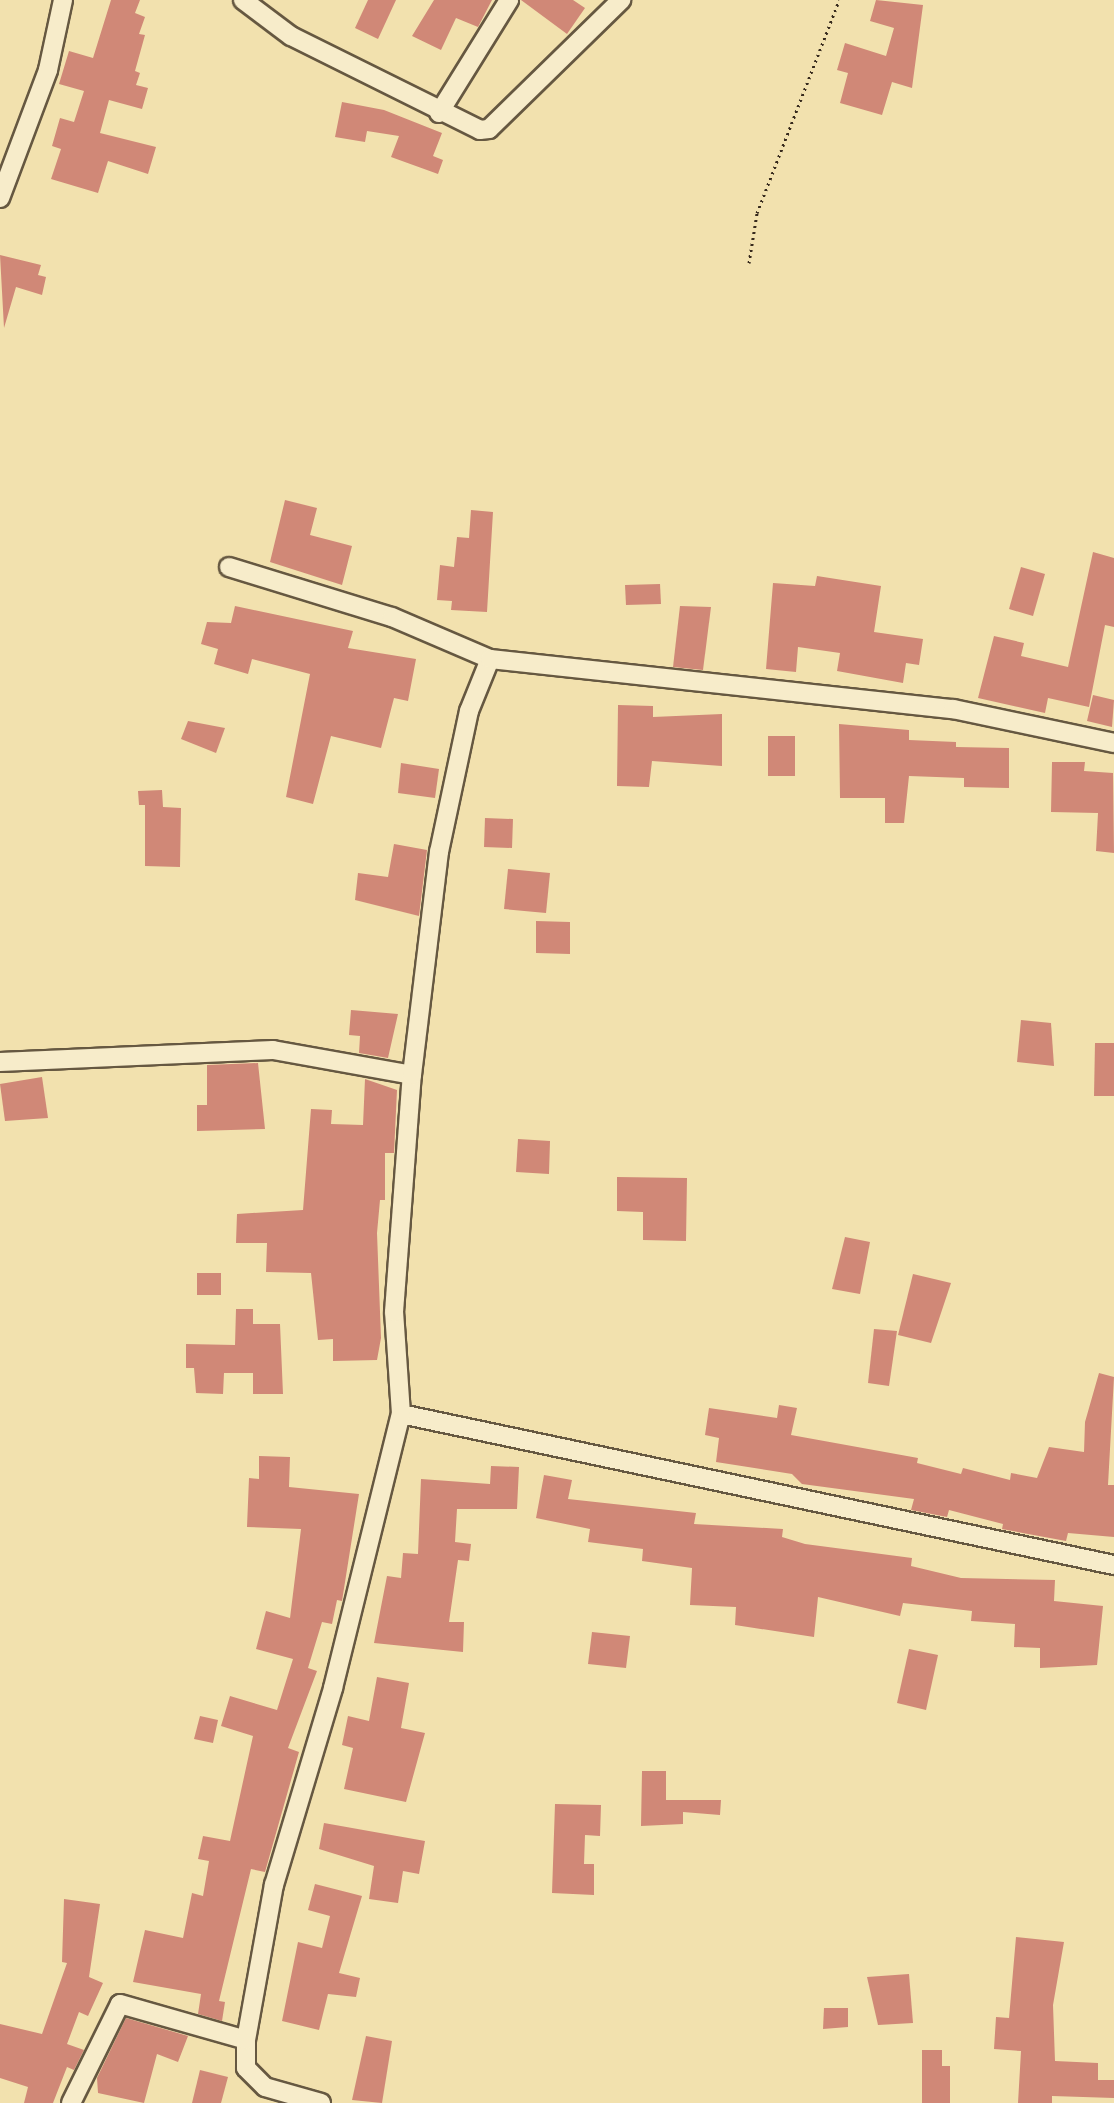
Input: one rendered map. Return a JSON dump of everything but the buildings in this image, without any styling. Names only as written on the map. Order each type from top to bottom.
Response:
[{"type":"street","points":[[0,198],[48,70],[63,0]]},
{"type":"street","points":[[243,0],[291,36],[469,128],[489,129],[621,0]]},
{"type":"street","points":[[439,113],[509,0]]},
{"type":"street","points":[[229,567],[392,617],[490,659],[953,709],[1114,743]]},
{"type":"street","points":[[321,2103],[265,2087],[246,2068],[246,2040],[274,1885],[333,1688],[401,1414],[394,1312],[412,1075],[439,852],[469,711],[490,659]]},
{"type":"street","points":[[0,1062],[273,1050],[412,1075]]},
{"type":"street","points":[[401,1414],[1114,1565]]},
{"type":"street","points":[[71,2103],[120,2004],[246,2040]]},
{"type":"path","points":[[749,263],[757,213],[839,0]]}]
